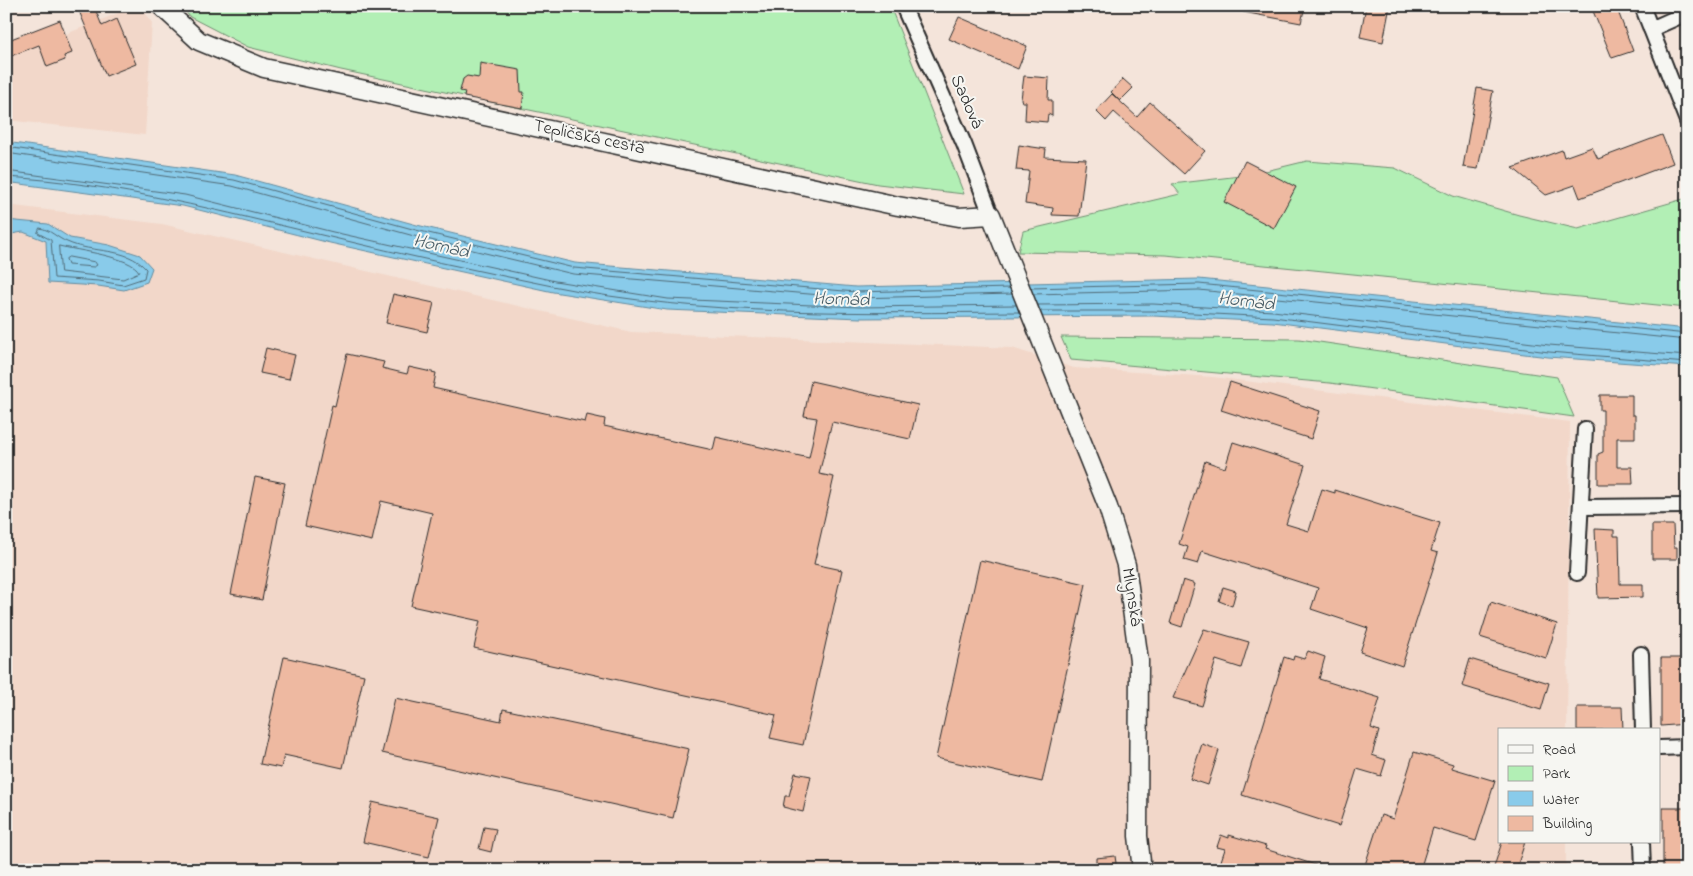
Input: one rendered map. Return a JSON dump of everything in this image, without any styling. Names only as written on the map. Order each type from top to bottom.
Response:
[{"type":"street","name":"Tepličská cesta","points":[[161,6],[199,41],[264,68],[898,206],[959,217],[991,215]]},
{"type":"street","name":"Sadová","points":[[903,6],[964,144],[991,215]]},
{"type":"street","points":[[1642,6],[1687,120]]},
{"type":"street","points":[[1651,29],[1687,13]]},
{"type":"street","name":"Mlynská","points":[[991,215],[1108,507],[1126,565],[1139,661],[1138,836],[1142,870]]},
{"type":"street","points":[[1578,573],[1585,429]]},
{"type":"street","points":[[1582,507],[1687,506]]},
{"type":"street","points":[[1641,654],[1642,728]]},
{"type":"street","points":[[1660,748],[1687,747]]},
{"type":"street","points":[[1642,844],[1643,870]]},
{"type":"shaded area","points":[[136,6],[141,6],[152,23],[145,135],[6,120],[6,58]]},
{"type":"shaded area","points":[[6,205],[162,224],[631,332],[1012,348],[1074,368],[1213,377],[1570,422],[1567,728],[1498,728],[1498,844],[1566,844],[1566,870],[6,870]]},
{"type":"green space","points":[[181,6],[890,6],[964,194],[878,184],[341,70],[248,47],[190,17]]},
{"type":"green space","points":[[1307,161],[1395,168],[1453,196],[1519,215],[1578,229],[1687,198],[1687,308],[1166,255],[1018,252],[1023,231],[1180,194],[1172,184],[1249,175]]},
{"type":"green space","points":[[1061,337],[1299,339],[1557,377],[1574,417],[1330,383],[1071,360]]},
{"type":"water","name":"Hornád","points":[[6,142],[235,175],[417,225],[575,263],[856,287],[1199,279],[1687,329],[1687,367],[1548,357],[1273,322],[1153,316],[860,318],[667,310],[553,292],[330,243],[183,206],[6,182]]},
{"type":"water","points":[[6,220],[48,224],[70,238],[109,245],[140,255],[152,268],[147,282],[124,290],[98,286],[48,283],[46,241],[23,232],[6,235]]},
{"type":"building","points":[[77,6],[94,6],[102,26],[117,19],[136,64],[106,76]]},
{"type":"building","points":[[1244,6],[1305,6],[1301,23],[1243,12]]},
{"type":"building","points":[[1366,6],[1390,6],[1383,42],[1360,37]]},
{"type":"building","points":[[1591,6],[1616,6],[1633,51],[1612,58]]},
{"type":"building","points":[[959,17],[1027,46],[1018,69],[949,39]]},
{"type":"building","points":[[60,20],[72,53],[64,56],[65,60],[47,67],[39,45],[6,58],[6,41]]},
{"type":"building","points":[[480,63],[520,70],[521,92],[524,92],[522,108],[464,97],[465,92],[460,91],[463,79],[467,76],[479,78]]},
{"type":"building","points":[[1024,76],[1049,78],[1048,100],[1052,100],[1052,116],[1048,114],[1047,122],[1025,120],[1026,102],[1022,102],[1021,99]]},
{"type":"building","points":[[1123,79],[1133,88],[1120,101],[1111,92]]},
{"type":"building","points":[[1477,88],[1493,91],[1478,169],[1463,167]]},
{"type":"building","points":[[1112,94],[1137,117],[1150,102],[1205,151],[1184,174],[1114,112],[1106,121],[1096,111]]},
{"type":"building","points":[[1662,135],[1673,163],[1580,198],[1575,185],[1546,195],[1513,168],[1562,150],[1564,157],[1592,147],[1598,159]]},
{"type":"building","points":[[1019,145],[1046,149],[1045,157],[1086,159],[1079,216],[1052,215],[1053,208],[1025,204],[1029,171],[1016,170]]},
{"type":"building","points":[[1245,161],[1296,187],[1274,228],[1224,202]]},
{"type":"building","points":[[393,294],[434,303],[427,332],[386,323]]},
{"type":"building","points":[[266,348],[295,355],[289,379],[260,373]]},
{"type":"building","points":[[347,354],[384,362],[382,368],[407,374],[409,367],[436,373],[433,388],[585,422],[587,415],[605,419],[604,426],[713,450],[716,437],[809,458],[817,418],[804,416],[811,381],[918,405],[910,439],[832,422],[819,474],[834,477],[814,564],[842,570],[803,745],[770,738],[776,715],[474,648],[480,621],[411,606],[432,513],[381,501],[372,541],[305,526],[332,405],[335,406]]},
{"type":"building","points":[[1230,382],[1320,411],[1311,439],[1221,410]]},
{"type":"building","points":[[1600,395],[1632,395],[1632,415],[1635,415],[1635,438],[1617,438],[1617,467],[1632,467],[1633,484],[1598,484],[1598,454],[1603,452],[1603,410],[1600,410]]},
{"type":"building","points":[[1233,442],[1305,465],[1286,524],[1309,531],[1322,489],[1335,493],[1335,490],[1440,523],[1431,551],[1438,553],[1402,666],[1360,652],[1368,628],[1311,609],[1318,588],[1202,551],[1198,564],[1184,560],[1188,547],[1179,544],[1205,461],[1225,468]]},
{"type":"building","points":[[255,477],[285,483],[262,600],[231,594]]},
{"type":"building","points":[[1652,525],[1673,525],[1674,547],[1677,547],[1677,559],[1652,559]]},
{"type":"building","points":[[1595,529],[1614,530],[1614,536],[1619,536],[1620,584],[1643,584],[1643,597],[1598,598]]},
{"type":"building","points":[[980,560],[1086,584],[1042,782],[936,758]]},
{"type":"building","points":[[1183,580],[1195,584],[1182,627],[1170,623]]},
{"type":"building","points":[[1223,587],[1236,591],[1232,606],[1219,601]]},
{"type":"building","points":[[1491,602],[1557,624],[1546,658],[1480,637]]},
{"type":"building","points":[[1204,629],[1249,642],[1241,668],[1216,660],[1202,706],[1173,698]]},
{"type":"building","points":[[1308,651],[1325,657],[1319,679],[1380,698],[1371,728],[1379,731],[1372,755],[1386,760],[1381,776],[1357,769],[1339,826],[1242,795],[1284,657],[1293,660],[1294,656],[1304,659]]},
{"type":"building","points":[[284,657],[364,675],[343,768],[284,755],[281,768],[260,764]]},
{"type":"building","points":[[1661,658],[1687,658],[1687,724],[1661,726]]},
{"type":"building","points":[[1470,659],[1549,683],[1541,710],[1462,686]]},
{"type":"building","points":[[395,698],[501,721],[503,709],[689,749],[673,818],[382,753]]},
{"type":"building","points":[[1577,707],[1622,707],[1623,728],[1577,728]]},
{"type":"building","points":[[1202,744],[1219,750],[1208,785],[1190,779]]},
{"type":"building","points":[[1414,752],[1453,764],[1452,768],[1495,781],[1476,841],[1433,828],[1420,870],[1380,870],[1365,865],[1381,815],[1393,819]]},
{"type":"building","points":[[795,773],[811,776],[803,812],[783,807],[785,796],[789,796]]},
{"type":"building","points":[[372,802],[439,817],[429,857],[363,842]]},
{"type":"building","points":[[1663,808],[1687,808],[1687,870],[1663,870]]},
{"type":"building","points":[[484,827],[496,829],[491,852],[479,849]]},
{"type":"building","points":[[1221,835],[1229,838],[1229,835],[1266,846],[1265,849],[1322,867],[1322,870],[1218,870],[1225,849],[1217,847]]},
{"type":"building","points":[[1501,844],[1524,844],[1516,870],[1493,870]]},
{"type":"building","points":[[1115,856],[1117,870],[1096,870],[1096,858]]}]
